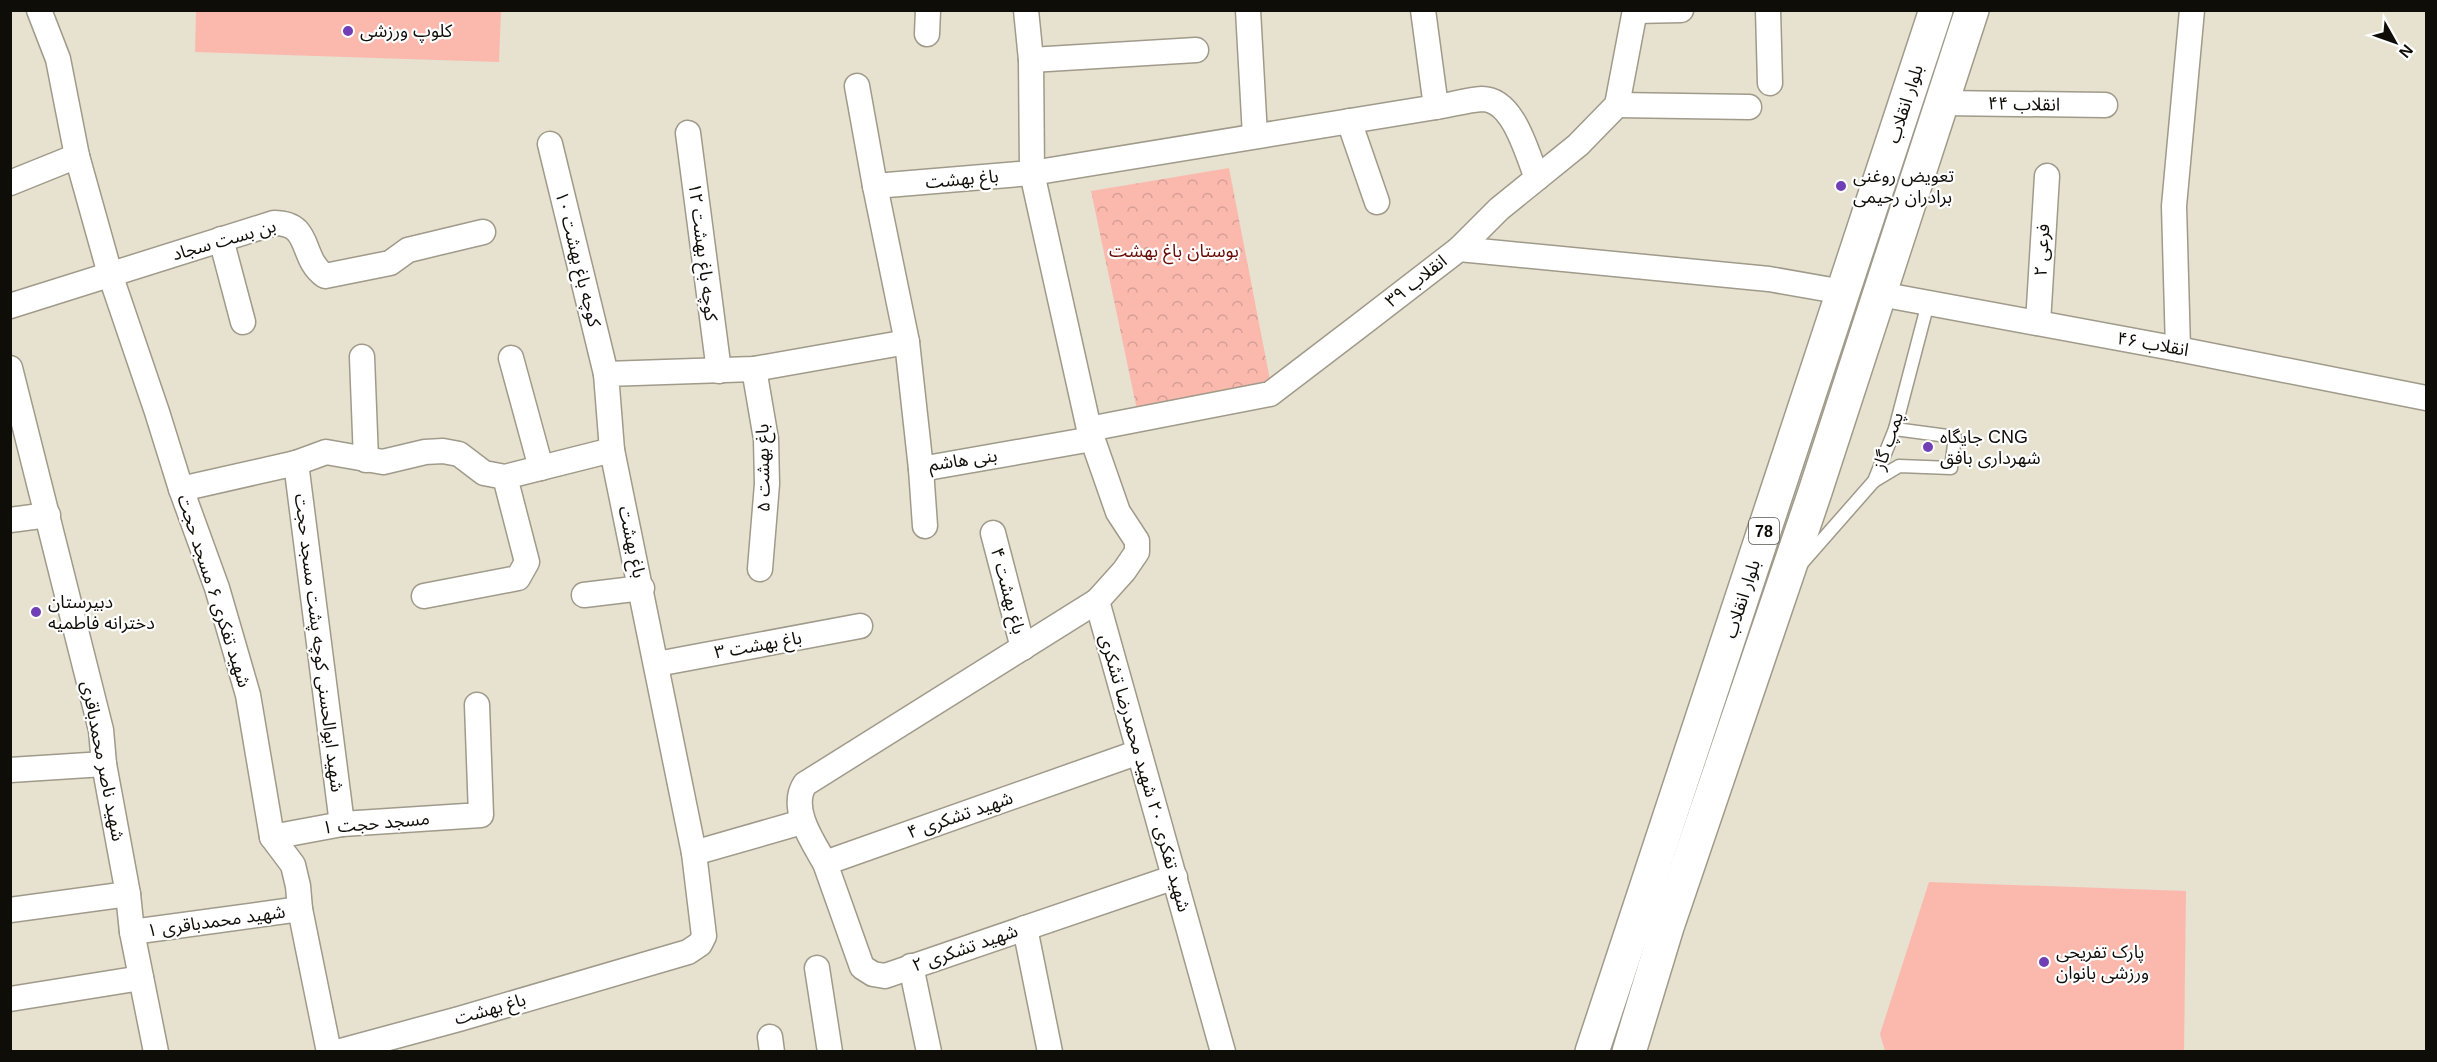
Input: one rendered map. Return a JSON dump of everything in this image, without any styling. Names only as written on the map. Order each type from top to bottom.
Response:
[{"type":"main road","name":"بلوار انقلاب","points":[[1592,1052],[1936,10]]},
{"type":"main road","name":"بلوار انقلاب","points":[[1629,1052],[1667,927],[1784,585],[1972,10]]},
{"type":"street","name":"شهید تفکری ۶ مسجد حجت","points":[[39,10],[58,59],[77,156],[110,274],[181,489],[217,588],[248,695],[272,837],[293,865],[329,1052]]},
{"type":"street","points":[[927,34],[928,10]]},
{"type":"street","points":[[825,863],[802,822],[800,794],[805,784],[1097,600],[1124,571],[1137,552],[1137,541],[1118,512],[1090,434],[1032,173],[1031,60],[1026,10]]},
{"type":"street","points":[[1248,10],[1255,136]]},
{"type":"street","points":[[1423,10],[1436,107]]},
{"type":"street","points":[[1459,249],[1499,208],[1578,145],[1617,105],[1635,11],[1681,10]]},
{"type":"street","points":[[1768,10],[1770,83]]},
{"type":"street","points":[[2178,349],[2174,206],[2192,10]]},
{"type":"street","points":[[1031,60],[1196,50]]},
{"type":"street","points":[[606,374],[754,369],[907,342],[857,86]]},
{"type":"street","name":"باغ بهشت","points":[[875,186],[1032,173],[1483,99],[1499,103],[1513,120],[1537,178]]},
{"type":"street","name":"انقلاب ۴۴","points":[[1942,103],[2105,105]]},
{"type":"street","points":[[1617,105],[1749,107]]},
{"type":"street","points":[[1348,121],[1377,202]]},
{"type":"street","name":"کوچه باغ بهشت ۱۲","points":[[688,134],[718,371]]},
{"type":"street","name":"کوچه باغ بهشت ۱۰","points":[[550,144],[606,374]]},
{"type":"street","points":[[10,183],[77,156]]},
{"type":"street","name":"فرعی ۲","points":[[2038,323],[2047,176]]},
{"type":"street","name":"بن بست سجاد","points":[[10,306],[274,223],[287,223],[298,231],[313,265],[326,276],[390,263],[408,250],[483,232]]},
{"type":"street","points":[[221,239],[243,322]]},
{"type":"street","name":"انقلاب ۳۹","points":[[1090,434],[1270,394],[1459,249],[1769,279],[1843,292]]},
{"type":"street","name":"انقلاب ۴۶","points":[[1880,294],[2427,398]]},
{"type":"street","name":"بنی هاشم","points":[[907,342],[921,469],[1090,434]]},
{"type":"street","points":[[362,357],[366,459]]},
{"type":"street","points":[[512,358],[541,468]]},
{"type":"street","name":"شهید ناصر محمدباقری","points":[[10,368],[101,729],[104,764],[128,894],[132,932],[156,1052]]},
{"type":"street","name":"باغ بهشت ۵","points":[[754,369],[766,439],[767,484],[760,569]]},
{"type":"street","name":"باغ بهشت","points":[[337,1052],[688,952],[700,944],[704,936],[694,853],[642,588],[612,450],[606,374]]},
{"type":"street","points":[[181,489],[296,463],[326,452],[383,462],[425,452],[442,451],[459,454],[484,473],[505,477],[612,450]]},
{"type":"street","name":"شهید ابوالحسنی کوچه پشت مسجد حجت","points":[[296,463],[342,824]]},
{"type":"street","points":[[921,469],[925,526]]},
{"type":"street","points":[[424,596],[518,578],[524,571],[527,562],[505,477]]},
{"type":"street","points":[[10,520],[48,515]]},
{"type":"street","name":"باغ بهشت ۴","points":[[993,533],[1023,648]]},
{"type":"street","points":[[584,595],[642,588]]},
{"type":"street","name":"شهید تفکری ۲۰ شهید محمدرضا تشکری","points":[[1097,600],[1223,1052]]},
{"type":"street","name":"باغ بهشت ۳","points":[[657,664],[860,626]]},
{"type":"street","name":"مسجد حجت ۱","points":[[272,837],[342,824],[481,814],[477,705]]},
{"type":"street","name":"شهید تشکری ۴","points":[[825,863],[1139,752]]},
{"type":"street","points":[[10,770],[104,764]]},
{"type":"street","points":[[694,853],[802,822]]},
{"type":"street","name":"شهید تشکری ۲","points":[[825,863],[862,967],[873,974],[885,976],[1175,877]]},
{"type":"street","points":[[10,910],[128,894]]},
{"type":"street","name":"شهید محمدباقری ۱","points":[[132,932],[300,909]]},
{"type":"street","points":[[1025,928],[1050,1052]]},
{"type":"street","points":[[911,966],[929,1052]]},
{"type":"street","points":[[818,968],[830,1052]]},
{"type":"street","points":[[10,999],[141,978]]},
{"type":"lane","name":"پمپ گاز","points":[[1784,585],[1874,481],[1895,429],[1928,303]]},
{"type":"lane","points":[[1874,481],[1899,466],[1951,468],[1955,437],[1895,429]]},
{"type":"green space","name":"کلوپ ورزشی","points":[[196,11],[501,11],[499,62],[195,52]]},
{"type":"green space","name":"بوستان باغ بهشت","points":[[1229,168],[1271,385],[1137,410],[1091,191]]},
{"type":"green space","name":"پارک تفریحی ورزشی بانوان","points":[[1929,882],[2186,891],[2184,1051],[1885,1051],[1880,1034]]},
{"type":"place","name":"کلوپ ورزشی","points":[[348,31]]},
{"type":"place","name":"تعویض روغنی برادران رحیمی","points":[[1841,186]]},
{"type":"place","name":"جایگاه CNG شهرداری بافق","points":[[1928,447]]},
{"type":"place","name":"دبیرستان دخترانه فاطمیه","points":[[36,612]]},
{"type":"place","name":"پارک تفریحی ورزشی بانوان","points":[[2044,962]]}]
